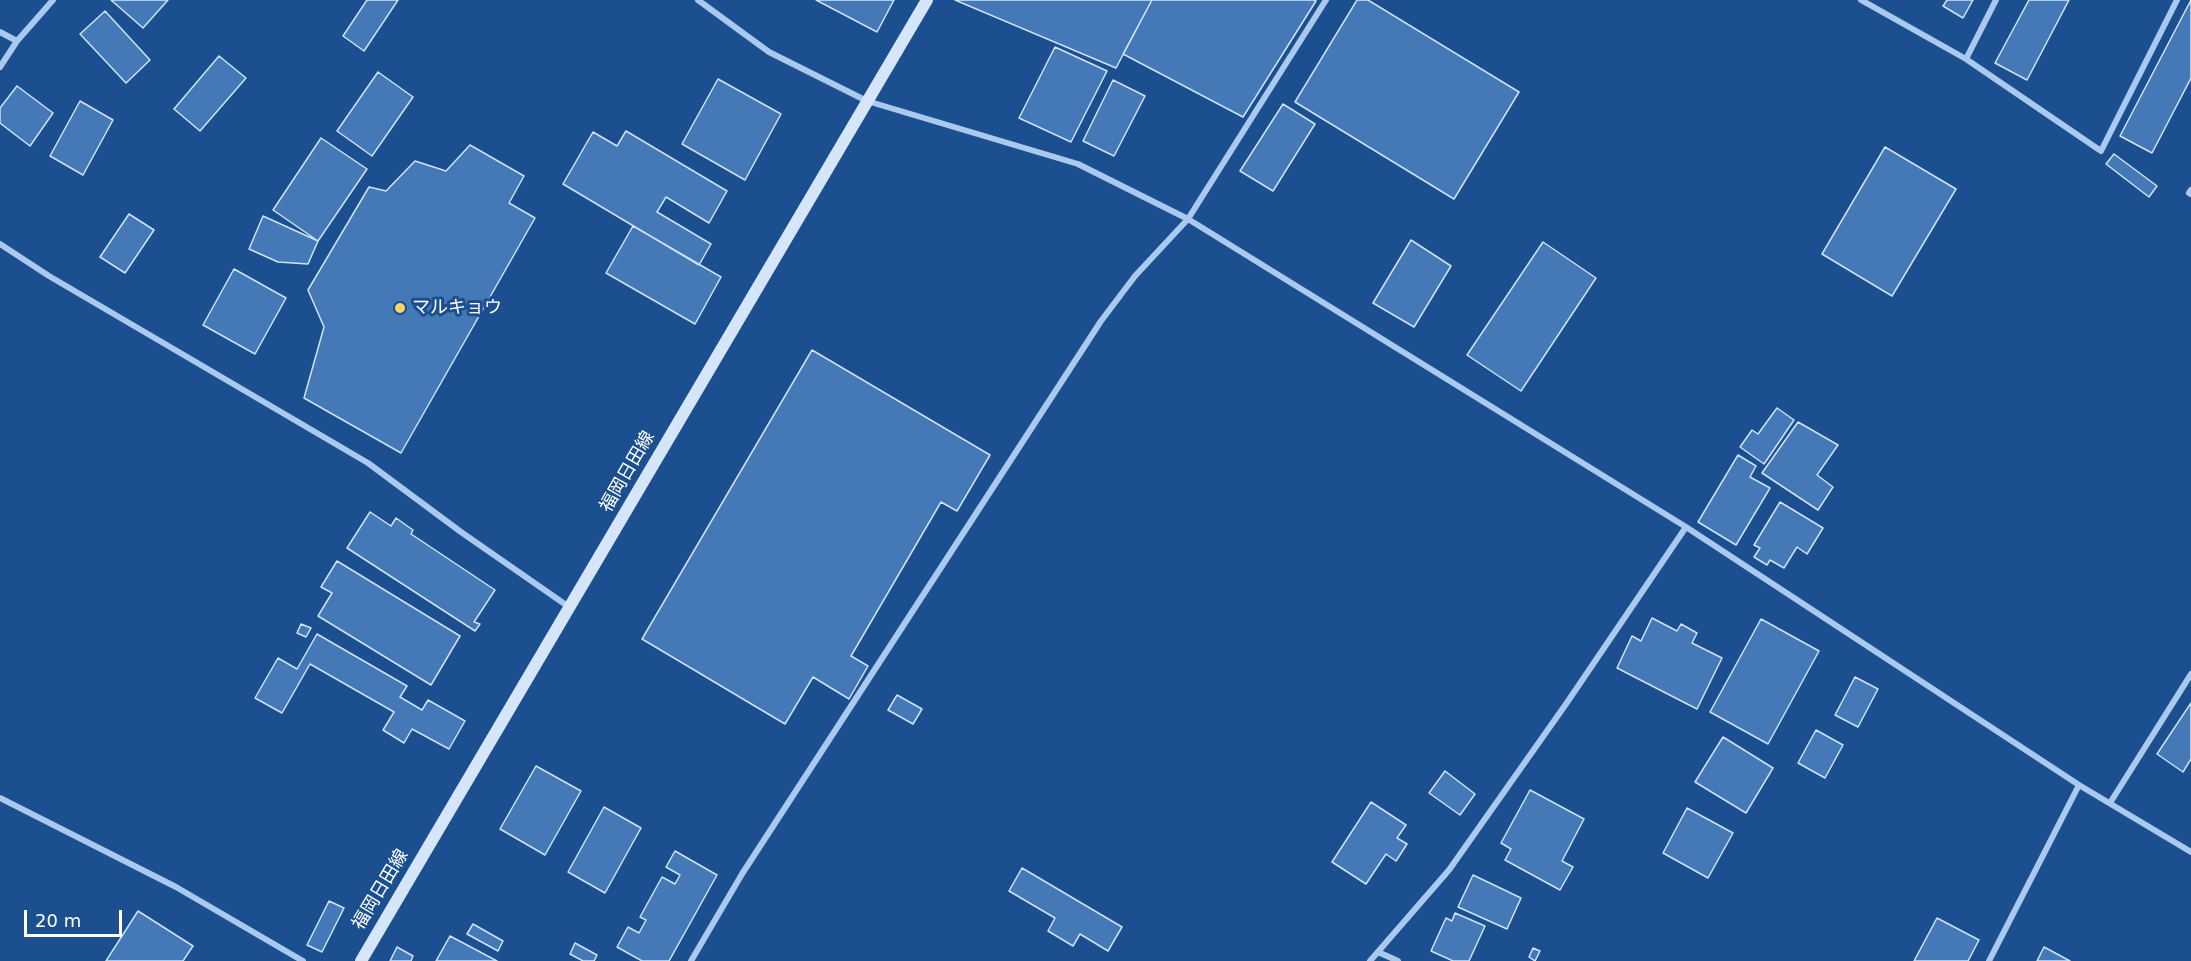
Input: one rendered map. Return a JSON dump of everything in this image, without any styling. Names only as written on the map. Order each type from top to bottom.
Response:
[{"type":"main road","name":"福岡日田線","points":[[361,961],[927,0]]},
{"type":"street","points":[[0,67],[17,41],[53,0]]},
{"type":"street","points":[[698,0],[769,52],[867,101],[1078,164],[1188,219],[1686,527],[2079,785],[2191,852]]},
{"type":"street","points":[[691,961],[742,874],[1101,321],[1135,276],[1188,219],[1326,0]]},
{"type":"street","points":[[1861,0],[1966,59],[2102,152],[2177,0]]},
{"type":"street","points":[[1966,59],[1996,0]]},
{"type":"street","points":[[0,32],[17,41]]},
{"type":"street","points":[[0,244],[59,282],[368,463],[461,532],[569,607]]},
{"type":"street","points":[[1370,961],[1449,870],[1566,704],[1686,527]]},
{"type":"street","points":[[2110,803],[2191,674]]},
{"type":"street","points":[[1989,961],[2079,785]]},
{"type":"street","points":[[0,798],[176,887],[303,961]]},
{"type":"street","points":[[1378,952],[1398,961]]},
{"type":"building","points":[[111,0],[168,0],[143,28]]},
{"type":"building","points":[[367,0],[398,0],[364,51],[343,36]]},
{"type":"building","points":[[816,0],[894,0],[877,32]]},
{"type":"building","points":[[955,0],[1152,0],[1116,68]]},
{"type":"building","points":[[1152,0],[1316,1],[1243,117],[1123,54]]},
{"type":"building","points":[[1357,0],[1368,0],[1519,92],[1454,199],[1295,102]]},
{"type":"building","points":[[1947,0],[1973,0],[1963,18],[1943,6]]},
{"type":"building","points":[[2029,0],[2069,0],[2027,80],[1995,63]]},
{"type":"building","points":[[2191,0],[2191,78],[2152,153],[2120,136]]},
{"type":"building","points":[[105,11],[150,60],[126,83],[80,34]]},
{"type":"building","points":[[1055,47],[1107,71],[1071,142],[1019,118]]},
{"type":"building","points":[[219,56],[246,78],[200,131],[174,109]]},
{"type":"building","points":[[378,72],[413,97],[372,156],[337,131]]},
{"type":"building","points":[[718,79],[781,114],[745,180],[682,144]]},
{"type":"building","points":[[1113,80],[1145,96],[1114,156],[1083,141]]},
{"type":"building","points":[[17,86],[53,113],[30,146],[0,123],[0,108]]},
{"type":"building","points":[[80,101],[113,120],[83,175],[50,156]]},
{"type":"building","points":[[1283,104],[1315,124],[1273,191],[1240,171]]},
{"type":"building","points":[[626,131],[727,191],[709,223],[666,197],[657,212],[711,244],[699,265],[563,184],[593,132],[617,146]]},
{"type":"building","points":[[321,138],[367,169],[318,241],[273,210]]},
{"type":"building","name":"マルキョウ","points":[[470,145],[524,176],[509,203],[535,218],[401,453],[304,398],[324,327],[308,290],[369,187],[386,191],[415,161],[446,171]]},
{"type":"building","points":[[1885,147],[1956,189],[1892,296],[1822,254]]},
{"type":"building","points":[[2114,154],[2157,186],[2149,197],[2106,164]]},
{"type":"building","points":[[129,214],[154,230],[125,273],[100,257]]},
{"type":"building","points":[[263,216],[318,241],[308,264],[278,262],[249,249]]},
{"type":"building","points":[[633,226],[721,277],[695,324],[606,273]]},
{"type":"building","points":[[1411,240],[1451,266],[1414,327],[1373,303]]},
{"type":"building","points":[[1543,242],[1596,278],[1521,391],[1467,355]]},
{"type":"building","points":[[234,269],[286,298],[255,354],[203,325]]},
{"type":"building","points":[[812,350],[990,455],[957,511],[941,502],[851,656],[868,666],[849,699],[813,677],[785,724],[642,639]]},
{"type":"building","points":[[1777,408],[1794,420],[1764,464],[1740,447],[1752,430],[1758,434]]},
{"type":"building","points":[[1798,422],[1838,445],[1817,475],[1833,487],[1818,510],[1762,473]]},
{"type":"building","points":[[1738,455],[1756,466],[1750,477],[1770,488],[1736,545],[1698,522]]},
{"type":"building","points":[[1780,502],[1823,528],[1807,554],[1797,547],[1784,568],[1770,560],[1767,565],[1754,557],[1760,548],[1754,545]]},
{"type":"building","points":[[370,512],[391,526],[396,518],[413,530],[411,534],[495,590],[474,622],[480,624],[475,631],[347,548]]},
{"type":"building","points":[[337,561],[460,636],[431,685],[318,616],[332,593],[321,587]]},
{"type":"building","points":[[1652,618],[1677,631],[1681,624],[1697,633],[1692,643],[1722,658],[1697,709],[1617,668],[1632,636],[1641,641]]},
{"type":"building","points":[[1761,619],[1819,651],[1768,744],[1710,712]]},
{"type":"building","points":[[301,624],[311,628],[306,637],[297,633]]},
{"type":"building","points":[[317,634],[407,686],[400,697],[422,710],[428,700],[465,721],[449,749],[412,729],[404,743],[383,730],[394,712],[310,664],[282,713],[255,698],[278,658],[297,669]]},
{"type":"building","points":[[1855,677],[1878,689],[1858,727],[1835,715]]},
{"type":"building","points":[[897,695],[922,709],[913,724],[888,710]]},
{"type":"building","points":[[2191,703],[2191,759],[2183,772],[2157,754]]},
{"type":"building","points":[[1816,730],[1843,745],[1825,778],[1798,763]]},
{"type":"building","points":[[1723,737],[1773,768],[1746,813],[1695,782]]},
{"type":"building","points":[[536,766],[581,791],[545,855],[500,829]]},
{"type":"building","points":[[1445,771],[1475,794],[1460,815],[1429,793]]},
{"type":"building","points":[[1530,790],[1584,819],[1562,861],[1573,867],[1560,890],[1505,860],[1511,849],[1501,843]]},
{"type":"building","points":[[1371,802],[1406,825],[1397,838],[1407,844],[1396,861],[1386,854],[1366,884],[1332,862]]},
{"type":"building","points":[[604,807],[641,828],[605,893],[568,872]]},
{"type":"building","points":[[1687,808],[1733,833],[1708,878],[1663,853]]},
{"type":"building","points":[[675,851],[717,875],[669,961],[642,961],[617,947],[628,927],[639,933],[646,920],[640,917],[662,877],[675,884],[680,875],[666,867]]},
{"type":"building","points":[[1022,868],[1122,927],[1108,951],[1080,934],[1073,946],[1048,931],[1055,918],[1009,891]]},
{"type":"building","points":[[1473,875],[1521,898],[1507,929],[1458,907]]},
{"type":"building","points":[[329,901],[344,908],[322,952],[307,945]]},
{"type":"building","points":[[138,911],[193,946],[183,961],[106,961]]},
{"type":"building","points":[[1455,913],[1485,926],[1469,961],[1453,961],[1431,951],[1446,918],[1452,921]]},
{"type":"building","points":[[1937,918],[1979,940],[1968,961],[1914,961]]},
{"type":"building","points":[[473,924],[503,941],[498,951],[467,934]]},
{"type":"building","points":[[450,936],[497,961],[436,961]]},
{"type":"building","points":[[575,943],[597,955],[594,961],[583,961],[570,954]]},
{"type":"building","points":[[397,947],[413,956],[411,961],[390,961]]},
{"type":"building","points":[[2044,947],[2070,961],[2037,961]]},
{"type":"building","points":[[1533,948],[1540,951],[1535,961],[1529,957]]},
{"type":"place","name":"マルキョウ","points":[[400,308]]}]
